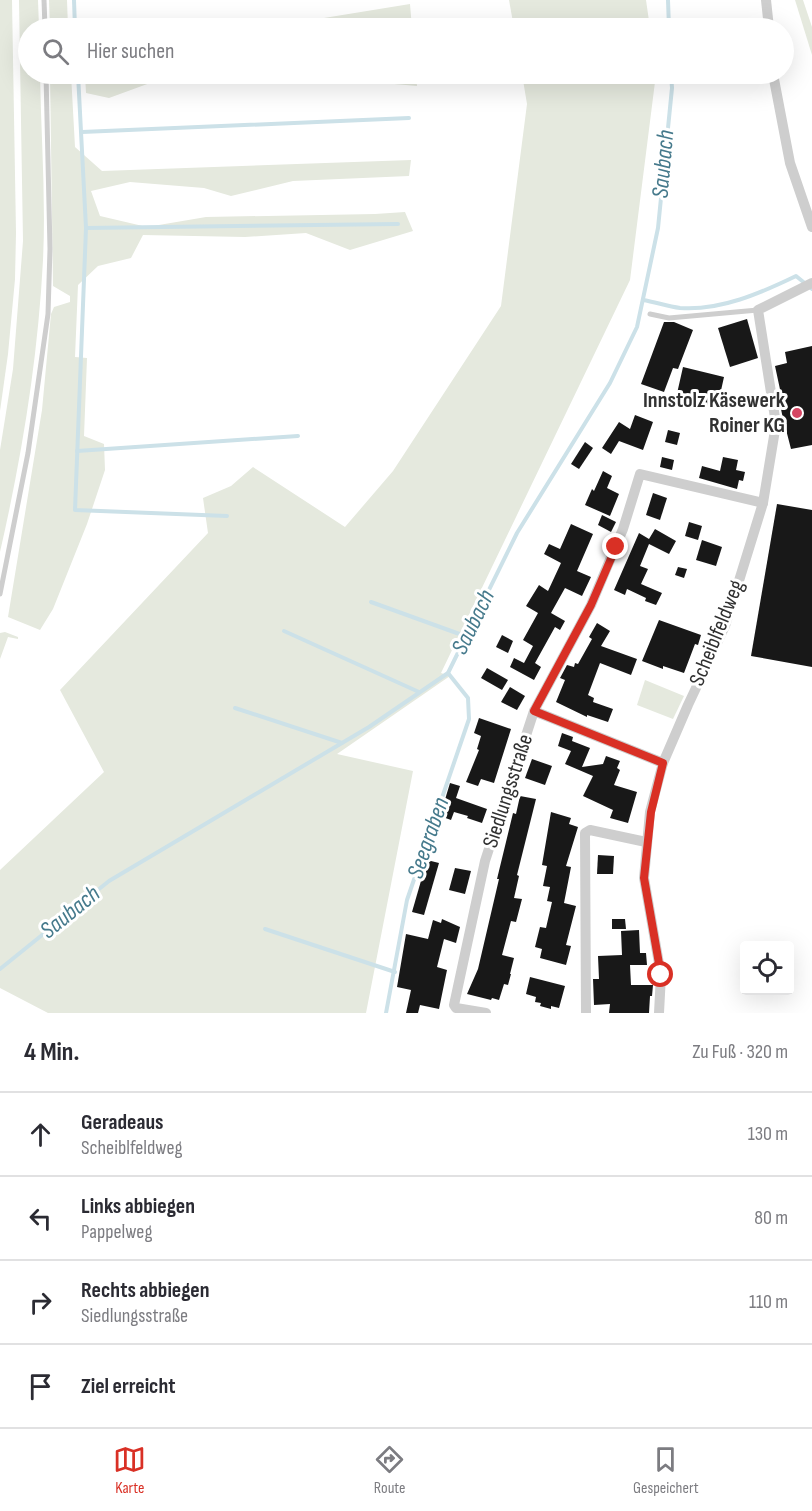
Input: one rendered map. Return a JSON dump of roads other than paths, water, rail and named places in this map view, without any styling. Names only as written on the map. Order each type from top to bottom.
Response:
[{"type":"street","points":[[766,0],[768,18]]},
{"type":"street","points":[[775,84],[790,163],[812,227]]},
{"type":"street","points":[[758,310],[808,286]]},
{"type":"street","name":"Scheiblfeldweg","points":[[659,1013],[661,975],[644,878],[646,842],[663,763],[725,626],[763,503],[776,424],[758,310]]},
{"type":"street","name":"Siedlungsstraße","points":[[486,1013],[456,1008],[454,1005],[485,861],[534,711],[591,605],[623,530],[640,474],[763,503]]},
{"type":"street","points":[[534,711],[663,763]]},
{"type":"street","points":[[586,1013],[585,833],[590,830],[646,842]]},
{"type":"lane","points":[[44,0],[45,18]]},
{"type":"lane","points":[[0,594],[28,453],[48,314],[50,249],[46,84]]},
{"type":"lane","points":[[650,314],[669,318],[758,310]]},
{"type":"waterway","points":[[74,0],[75,18]]},
{"type":"waterway","name":"Saubach","points":[[668,0],[669,18]]},
{"type":"waterway","points":[[79,84],[86,228],[75,510],[227,516]]},
{"type":"waterway","name":"Saubach","points":[[0,969],[109,881],[369,727],[448,673],[517,533],[610,383],[637,327],[658,228],[672,84]]},
{"type":"waterway","points":[[82,132],[409,118]]},
{"type":"waterway","points":[[86,228],[398,224]]},
{"type":"waterway","points":[[643,300],[680,308],[710,307],[740,300],[796,276],[812,289]]},
{"type":"waterway","points":[[77,451],[298,436]]},
{"type":"waterway","points":[[371,602],[465,636]]},
{"type":"waterway","points":[[284,631],[419,692]]},
{"type":"waterway","name":"Seegraben","points":[[386,1013],[407,900],[469,719],[468,698],[448,673]]},
{"type":"waterway","points":[[235,708],[342,743]]},
{"type":"waterway","points":[[265,929],[395,972]]},
{"type":"place","name":"Innstolz Käsewerk Roiner KG","points":[[797,413]]}]
